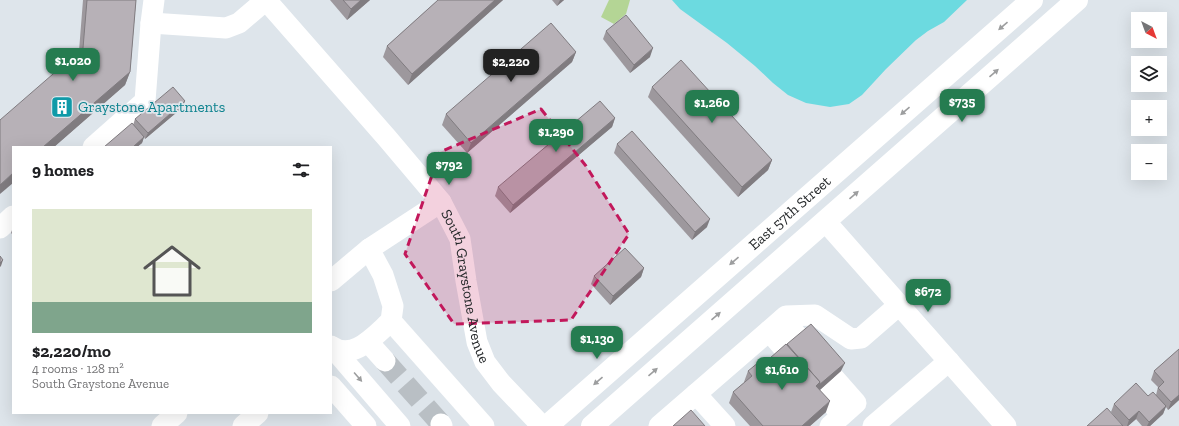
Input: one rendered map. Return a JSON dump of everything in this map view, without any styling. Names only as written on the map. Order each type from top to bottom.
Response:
[{"type":"main road","name":"East 57th Street","points":[[547,426],[1032,0]]},
{"type":"main road","name":"East 57th Street","points":[[592,426],[1077,0]]},
{"type":"street","points":[[93,146],[145,101],[150,23],[154,0]]},
{"type":"street","points":[[150,23],[226,28],[240,23],[266,0]]},
{"type":"street","name":"South Graystone Avenue","points":[[266,0],[441,202],[460,239],[477,342],[485,362],[501,383],[542,426]]},
{"type":"street","points":[[332,280],[369,249],[441,202]]},
{"type":"street","points":[[0,228],[12,217]]},
{"type":"street","points":[[825,221],[1006,426]]},
{"type":"street","points":[[332,346],[342,351],[350,351],[363,346],[391,321],[393,306],[384,275],[369,249]]},
{"type":"street","points":[[659,426],[786,316],[816,315],[850,339],[861,338],[899,305]]},
{"type":"street","points":[[391,321],[484,426]]},
{"type":"street","points":[[776,325],[793,345]]},
{"type":"street","points":[[368,342],[385,361]]},
{"type":"street","points":[[332,346],[400,426]]},
{"type":"street","points":[[873,426],[949,361]]},
{"type":"street","points":[[827,384],[843,415]]},
{"type":"street","points":[[332,387],[366,426]]},
{"type":"street","points":[[696,394],[720,422]]},
{"type":"street","points":[[332,400],[355,426]]},
{"type":"street","points":[[243,426],[257,414]]},
{"type":"street","points":[[259,426],[269,417],[270,414]]},
{"type":"street","points":[[694,425],[720,422]]},
{"type":"highlighted area","points":[[541,109],[586,166],[629,234],[571,320],[454,324],[405,254],[440,152]]},
{"type":"green space","points":[[609,0],[630,0],[626,14],[614,24],[601,17]]},
{"type":"water","points":[[672,0],[967,0],[944,22],[916,40],[862,95],[849,104],[830,107],[806,103],[788,95],[727,43],[680,9]]},
{"type":"building","name":"Graystone Apartments","points":[[87,0],[136,0],[130,72],[44,146],[12,146],[12,174],[0,185],[0,120],[83,48]]},
{"type":"building","points":[[343,0],[361,0],[351,9]]},
{"type":"building","points":[[438,0],[495,0],[412,74],[387,46]]},
{"type":"building","points":[[626,15],[653,48],[634,65],[606,31]]},
{"type":"building","points":[[551,23],[576,52],[471,143],[446,114]]},
{"type":"building","points":[[681,60],[772,160],[742,187],[652,87]]},
{"type":"building","points":[[173,87],[185,101],[148,133],[135,119]]},
{"type":"building","points":[[600,101],[615,118],[513,205],[498,187]]},
{"type":"building","points":[[132,123],[144,137],[134,146],[105,146]]},
{"type":"building","points":[[632,131],[710,219],[695,232],[617,144]]},
{"type":"building","points":[[625,248],[644,268],[613,296],[594,276]]},
{"type":"building","points":[[0,256],[3,260],[0,263]]},
{"type":"building","points":[[811,324],[845,363],[819,385],[820,382],[787,344]]},
{"type":"building","points":[[786,344],[820,382],[816,386],[830,401],[802,426],[763,426],[733,392],[752,376],[748,371],[759,362],[762,365]]},
{"type":"building","points":[[1179,349],[1179,395],[1171,402],[1158,388],[1164,382],[1154,371]]},
{"type":"building","points":[[1136,383],[1148,396],[1153,392],[1166,406],[1149,422],[1139,411],[1129,420],[1114,404]]},
{"type":"building","points":[[1107,408],[1123,426],[1087,426]]},
{"type":"building","points":[[691,410],[705,426],[673,426]]},
{"type":"tunnel","points":[[385,361],[441,424]]},
{"type":"place","name":"Graystone Apartments","points":[[62,107]]}]
